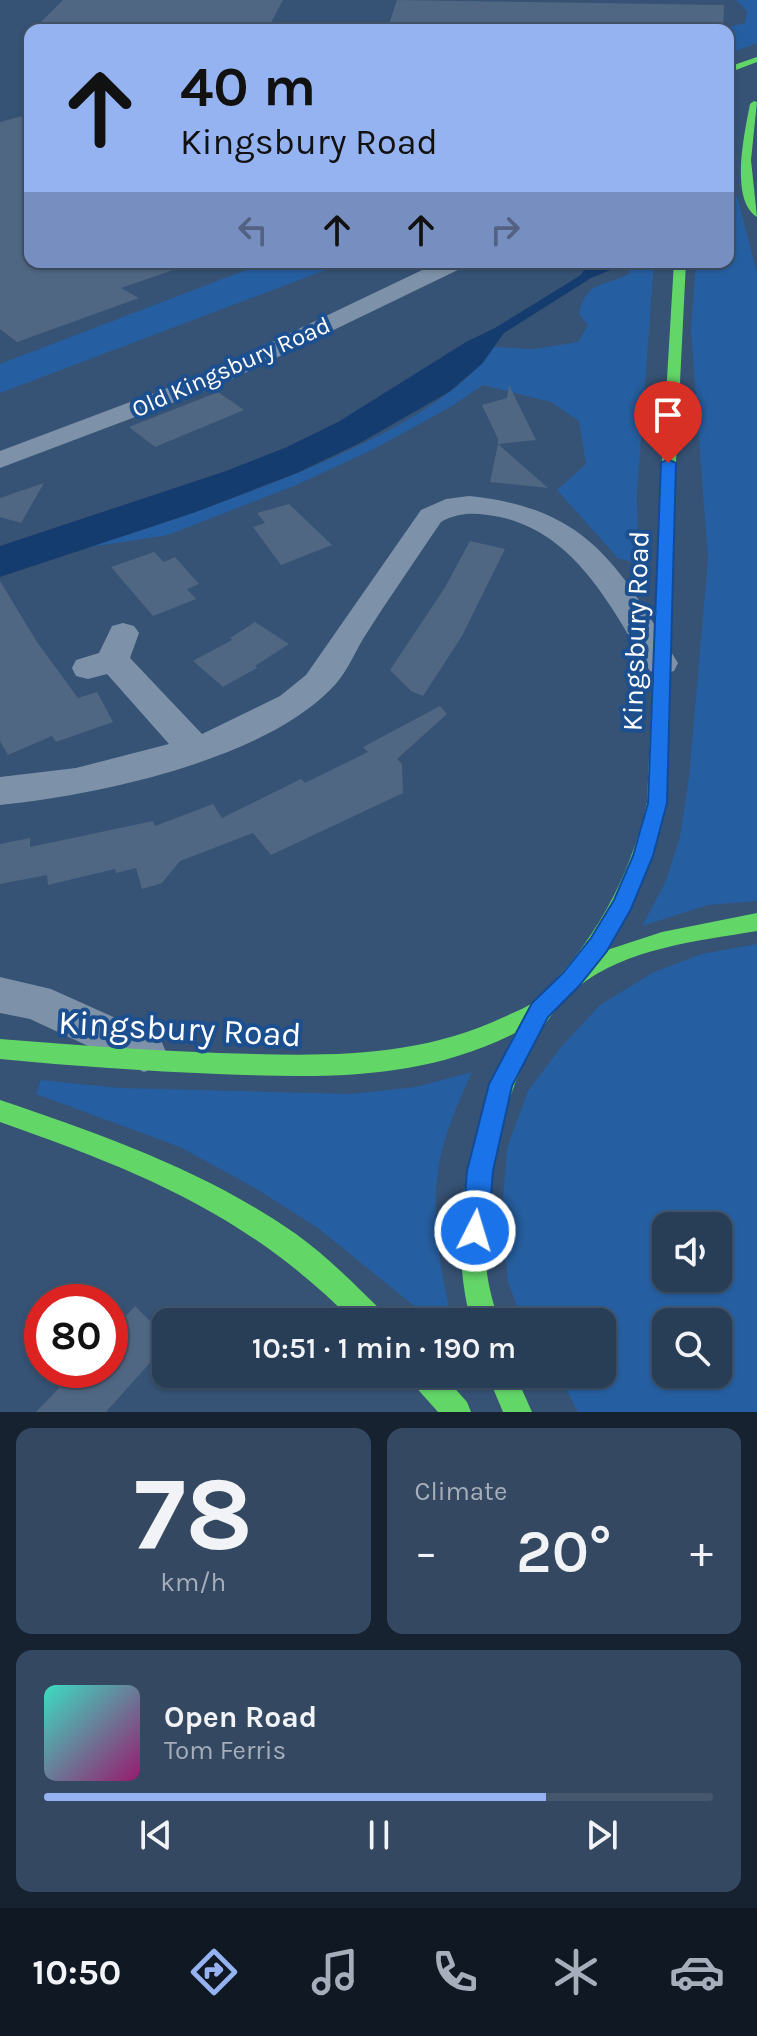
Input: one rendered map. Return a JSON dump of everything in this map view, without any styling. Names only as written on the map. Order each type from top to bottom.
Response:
[{"type":"main road","points":[[734,68],[757,59]]},
{"type":"main road","points":[[734,79],[747,82]]},
{"type":"main road","points":[[734,107],[756,103],[746,160],[746,189],[757,214]]},
{"type":"main road","name":"Kingsbury Road","points":[[571,980],[599,945],[624,903],[643,856],[657,803],[671,388],[680,268]]},
{"type":"main road","points":[[482,1308],[472,1261],[480,1171],[501,1084],[540,1010],[571,980],[655,946],[703,931],[757,922]]},
{"type":"main road","name":"Kingsbury Road","points":[[0,1049],[314,1067],[392,1062],[477,1041],[540,1010]]},
{"type":"main road","points":[[0,1111],[120,1155],[222,1203],[275,1235],[357,1308]]},
{"type":"main road","points":[[436,1388],[457,1412]]},
{"type":"main road","points":[[507,1388],[518,1412]]},
{"type":"street","name":"Old Kingsbury Road","points":[[0,460],[211,380],[444,268]]},
{"type":"street","points":[[0,791],[31,790],[127,771],[194,749],[271,718],[318,683],[446,492],[512,510],[558,528],[582,546],[662,663]]},
{"type":"street","points":[[108,654],[194,749]]},
{"type":"street","points":[[0,995],[36,1002],[163,1060]]},
{"type":"shaded area","points":[[736,0],[757,0],[757,43],[734,52],[734,26],[745,23],[747,11]]},
{"type":"shaded area","points":[[737,196],[757,273],[757,901],[708,905],[642,926],[665,883],[680,837],[689,777],[708,559],[691,331],[696,268],[734,268],[734,198]]},
{"type":"shaded area","points":[[251,268],[331,268],[0,393],[0,364]]},
{"type":"shaded area","points":[[585,268],[615,268],[591,278],[504,333],[482,364],[449,392],[360,443],[297,473],[196,512],[0,577],[0,546],[226,471],[287,447],[338,422],[581,275]]},
{"type":"shaded area","points":[[630,268],[654,268],[637,493],[638,564],[618,558],[557,490],[586,464],[579,421],[551,402],[483,385],[376,448],[296,485],[168,535],[90,547],[247,493],[368,441],[422,411],[464,380],[492,347],[534,349],[578,342],[588,325],[579,314],[586,295],[597,286],[629,274]]},
{"type":"shaded area","points":[[757,944],[757,1412],[578,1412],[566,1388],[616,1388],[616,1308],[518,1308],[508,1282],[502,1215],[507,1148],[528,1091],[561,1047],[600,1005],[654,972],[702,954]]},
{"type":"shaded area","points":[[472,1072],[453,1115],[437,1180],[436,1221],[449,1308],[417,1308],[318,1228],[255,1188],[180,1147],[36,1094],[41,1080],[119,1088],[351,1094],[416,1087]]},
{"type":"building","points":[[63,0],[283,0],[270,24],[39,24]]},
{"type":"building","points":[[397,0],[724,5],[723,24],[389,24]]},
{"type":"building","points":[[24,116],[24,268],[179,268],[121,288],[139,298],[17,342],[0,329],[0,122]]},
{"type":"building","points":[[509,385],[536,440],[498,444],[482,405],[507,398]]},
{"type":"building","points":[[218,392],[244,410],[155,447],[129,427]]},
{"type":"building","points":[[498,444],[548,488],[490,482]]},
{"type":"building","points":[[44,483],[21,523],[0,517],[0,498]]},
{"type":"building","points":[[289,504],[332,545],[281,565],[253,527],[265,523],[257,513]]},
{"type":"building","points":[[470,541],[505,549],[462,636],[423,696],[411,691],[390,670],[444,589]]},
{"type":"building","points":[[154,552],[164,562],[175,557],[199,584],[187,589],[196,599],[153,616],[111,567]]},
{"type":"building","points":[[0,581],[37,642],[78,698],[97,692],[113,722],[56,742],[52,736],[8,755],[0,741]]},
{"type":"building","points":[[255,622],[289,644],[255,666],[257,668],[223,687],[193,661],[232,640],[230,638]]},
{"type":"building","points":[[440,706],[447,714],[397,759],[402,764],[403,793],[271,855],[253,833],[180,861],[162,883],[142,889],[136,868],[116,873],[115,869],[48,885],[47,875],[0,884],[0,844],[30,838],[30,847],[153,821],[155,826],[213,804],[222,818],[301,779],[305,783],[368,752],[363,747]]},
{"type":"building","points":[[135,1306],[152,1323],[152,1361],[128,1387],[128,1314]]},
{"type":"building","points":[[59,1388],[127,1388],[106,1412],[36,1412]]},
{"type":"traffic: fast","points":[[734,68],[757,59]]},
{"type":"traffic: fast","points":[[754,104],[746,174],[747,187],[757,214]]},
{"type":"traffic: fast","points":[[571,980],[614,918],[636,874],[657,802],[669,462],[680,268]]},
{"type":"traffic: fast","points":[[482,1308],[473,1265],[478,1187],[497,1106],[528,1030],[549,1001],[572,979],[615,956],[662,941],[757,922]]},
{"type":"traffic: fast","points":[[0,1049],[112,1059],[314,1067],[392,1062],[477,1041],[540,1010]]},
{"type":"traffic: fast","points":[[0,1111],[112,1151],[221,1201],[299,1253],[359,1308]]},
{"type":"traffic: fast","points":[[436,1388],[457,1412]]},
{"type":"traffic: fast","points":[[507,1388],[518,1412]]},
{"type":"route","points":[[475,1231],[480,1171],[501,1084],[540,1010],[571,980],[599,945],[624,903],[643,856],[657,803],[668,463]]}]
